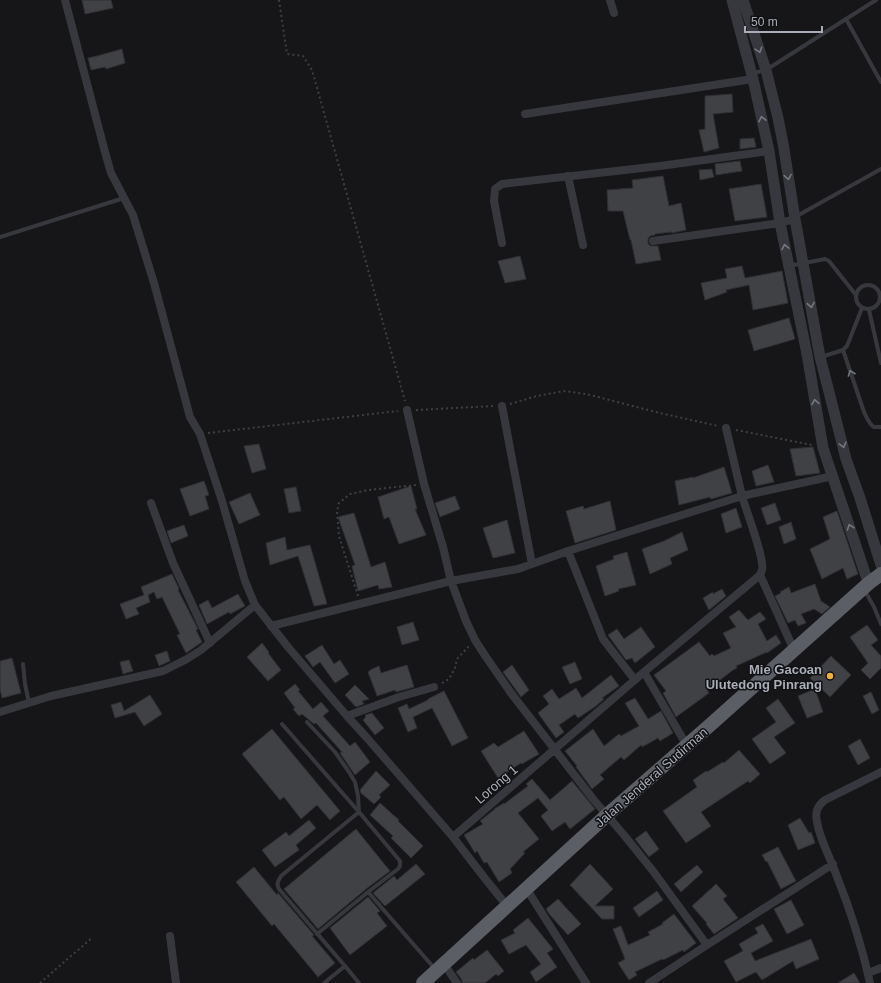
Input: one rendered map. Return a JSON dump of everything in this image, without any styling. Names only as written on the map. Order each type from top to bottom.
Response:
[{"type":"highway","name":"Jalan Jenderal Sudirman","points":[[423,983],[607,815],[881,574]]},
{"type":"street","points":[[65,0],[111,173],[133,215],[154,283],[190,417],[200,434],[222,500],[245,581],[255,605],[347,716],[453,837],[507,906]]},
{"type":"street","points":[[610,0],[614,13]]},
{"type":"street","points":[[732,0],[752,76],[769,151],[780,223],[808,360],[823,448],[865,572],[866,586]]},
{"type":"street","points":[[743,0],[766,70],[778,118],[820,358],[846,459],[881,565]]},
{"type":"street","points":[[526,114],[752,76]]},
{"type":"street","points":[[502,243],[494,201],[495,190],[502,184],[660,166],[769,151]]},
{"type":"street","points":[[568,176],[583,245]]},
{"type":"street","points":[[653,240],[780,223],[795,218]]},
{"type":"street","points":[[502,406],[532,564]]},
{"type":"street","points":[[407,410],[424,484],[443,547],[451,581],[475,640],[511,692],[554,749],[593,800],[653,870],[707,944]]},
{"type":"street","points":[[726,428],[742,496],[760,553],[762,565],[760,575],[794,650]]},
{"type":"street","points":[[271,626],[451,581],[518,568],[742,496],[833,476]]},
{"type":"street","points":[[151,503],[173,563],[210,643]]},
{"type":"street","points":[[568,551],[603,639],[635,680]]},
{"type":"street","name":"Lorong 1","points":[[453,837],[644,672],[760,575]]},
{"type":"street","points":[[0,712],[52,696],[163,670],[187,659],[210,643],[255,605]]},
{"type":"street","points":[[644,672],[688,745]]},
{"type":"street","points":[[347,716],[399,697],[434,687]]},
{"type":"street","points":[[870,983],[847,902],[822,838],[817,821],[817,809],[825,800],[881,772]]},
{"type":"street","points":[[649,983],[707,944],[833,864]]},
{"type":"street","points":[[526,888],[586,983]]},
{"type":"street","points":[[170,936],[176,983]]},
{"type":"street","points":[[440,968],[457,983]]},
{"type":"street","points":[[868,973],[881,968]]},
{"type":"lane","points":[[752,76],[766,70],[876,0]]},
{"type":"lane","points":[[846,19],[881,82]]},
{"type":"lane","points":[[795,218],[881,169]]},
{"type":"lane","points":[[0,237],[124,198]]},
{"type":"lane","points":[[789,266],[825,259],[856,294]]},
{"type":"lane","points":[[867,285],[874,286],[880,292],[880,300],[876,307],[869,310],[862,308],[856,302],[856,294],[860,288],[867,285]]},
{"type":"lane","points":[[808,360],[820,358],[843,350],[847,346],[862,308]]},
{"type":"lane","points":[[869,310],[881,363]]},
{"type":"lane","points":[[843,350],[868,421],[874,428],[881,427]]},
{"type":"lane","points":[[866,586],[881,624]]},
{"type":"lane","points":[[23,664],[29,703]]},
{"type":"lane","points":[[307,722],[335,752],[355,782],[359,812]]},
{"type":"lane","points":[[282,724],[400,861],[400,866],[398,869],[317,934]]},
{"type":"lane","points":[[359,812],[281,876],[277,881],[277,886],[279,889],[359,983]]},
{"type":"lane","points":[[368,892],[440,968]]},
{"type":"lane","points":[[324,983],[345,966]]},
{"type":"path","points":[[279,0],[287,54],[303,56],[312,70],[407,410]]},
{"type":"path","points":[[360,603],[339,536],[337,511],[339,503],[350,494],[368,490],[424,484]]},
{"type":"path","points":[[434,687],[449,678],[455,668],[457,659],[475,640]]},
{"type":"path","points":[[40,983],[93,937]]},
{"type":"building","points":[[82,0],[111,0],[113,8],[85,14]]},
{"type":"building","points":[[122,49],[125,63],[106,69],[105,67],[91,70],[88,58]]},
{"type":"building","points":[[732,94],[733,112],[713,114],[719,148],[704,152],[699,130],[705,129],[705,96]]},
{"type":"building","points":[[754,138],[756,147],[740,149],[740,139]]},
{"type":"building","points":[[740,161],[742,171],[716,175],[715,164]]},
{"type":"building","points":[[712,169],[714,177],[700,180],[699,170]]},
{"type":"building","points":[[663,176],[669,206],[681,203],[686,230],[650,236],[648,239],[648,244],[651,246],[658,246],[661,260],[636,264],[623,211],[608,211],[607,190],[633,188],[632,180]]},
{"type":"building","points":[[761,184],[767,217],[735,221],[729,189]]},
{"type":"building","points":[[520,256],[526,279],[505,283],[498,261]]},
{"type":"building","points":[[742,266],[745,278],[782,271],[788,303],[753,310],[749,285],[726,290],[727,292],[705,300],[701,283],[727,278],[725,269]]},
{"type":"building","points":[[789,318],[795,339],[754,351],[748,330]]},
{"type":"building","points":[[259,444],[266,469],[252,473],[244,446]]},
{"type":"building","points":[[813,447],[820,473],[796,476],[790,449]]},
{"type":"building","points":[[768,465],[774,482],[756,486],[752,471]]},
{"type":"building","points":[[724,467],[732,493],[711,499],[710,497],[679,505],[675,481],[693,478]]},
{"type":"building","points":[[204,481],[209,495],[205,496],[209,509],[190,516],[180,489]]},
{"type":"building","points":[[411,486],[417,509],[415,509],[426,535],[399,544],[389,517],[384,519],[378,497]]},
{"type":"building","points":[[296,487],[301,511],[289,513],[284,489]]},
{"type":"building","points":[[250,493],[260,515],[239,524],[229,502]]},
{"type":"building","points":[[455,496],[460,509],[440,517],[435,503]]},
{"type":"building","points":[[610,501],[616,530],[575,543],[566,511],[583,506],[584,509]]},
{"type":"building","points":[[775,503],[781,520],[767,525],[761,508]]},
{"type":"building","points":[[736,508],[742,527],[726,533],[721,514]]},
{"type":"building","points":[[837,511],[858,574],[847,579],[843,568],[822,579],[810,549],[830,539],[823,517]]},
{"type":"building","points":[[354,513],[371,567],[385,562],[392,587],[379,589],[378,585],[358,591],[352,566],[355,565],[338,517]]},
{"type":"building","points":[[507,520],[515,553],[493,558],[483,528]]},
{"type":"building","points":[[791,522],[796,539],[784,544],[779,527]]},
{"type":"building","points":[[184,525],[188,536],[171,543],[167,531]]},
{"type":"building","points":[[682,532],[688,550],[670,558],[672,564],[650,574],[642,549],[664,541]]},
{"type":"building","points":[[285,537],[287,550],[310,545],[327,604],[314,606],[298,556],[270,565],[266,543]]},
{"type":"building","points":[[627,552],[636,585],[618,589],[619,591],[605,596],[596,566],[614,559],[613,556]]},
{"type":"building","points":[[172,574],[179,589],[178,590],[198,629],[196,630],[202,642],[186,653],[177,635],[180,634],[162,597],[157,599],[154,592],[148,595],[150,602],[136,608],[139,614],[126,619],[120,604],[144,595],[141,587]]},
{"type":"building","points":[[815,584],[821,601],[830,607],[822,614],[814,609],[801,614],[806,623],[798,626],[795,620],[788,623],[775,596],[789,587],[791,593]]},
{"type":"building","points":[[722,589],[726,596],[709,610],[703,598]]},
{"type":"building","points":[[238,594],[245,606],[230,614],[229,612],[207,624],[199,605],[208,600],[212,608]]},
{"type":"building","points":[[739,610],[748,620],[760,612],[766,619],[758,624],[767,641],[776,635],[781,643],[767,653],[736,666],[737,668],[707,690],[709,693],[676,717],[663,693],[666,691],[654,675],[699,642],[710,656],[712,654],[714,656],[731,648],[723,633],[736,627],[729,617]]},
{"type":"building","points":[[413,622],[419,640],[402,645],[397,627]]},
{"type":"building","points":[[867,625],[878,640],[871,645],[881,656],[881,668],[870,679],[861,670],[868,663],[850,637]]},
{"type":"building","points":[[641,627],[655,647],[635,663],[632,658],[626,660],[608,635],[617,629],[624,639]]},
{"type":"building","points":[[262,643],[281,670],[268,681],[247,657]]},
{"type":"building","points":[[322,645],[334,664],[340,660],[349,674],[335,683],[320,662],[313,667],[305,656]]},
{"type":"building","points":[[167,651],[170,661],[159,666],[155,655]]},
{"type":"building","points":[[831,656],[851,675],[830,697],[810,678]]},
{"type":"building","points":[[12,658],[21,693],[2,698],[0,689],[0,661]]},
{"type":"building","points":[[129,660],[133,671],[123,674],[120,662]]},
{"type":"building","points":[[575,662],[582,679],[570,684],[562,667]]},
{"type":"building","points":[[407,665],[414,687],[396,692],[395,690],[377,696],[368,672],[379,666],[381,673]]},
{"type":"building","points":[[512,665],[529,690],[521,697],[503,672]]},
{"type":"building","points":[[611,675],[619,686],[602,698],[604,699],[596,706],[578,718],[575,714],[559,725],[564,732],[556,738],[538,713],[549,704],[543,696],[552,689],[559,699],[576,688],[582,698]]},
{"type":"building","points":[[295,684],[300,690],[298,691],[313,709],[321,702],[329,711],[323,716],[350,746],[355,742],[370,762],[355,775],[340,753],[342,752],[316,723],[314,724],[302,714],[299,716],[293,709],[295,708],[284,693]]},
{"type":"building","points":[[355,685],[369,699],[362,701],[364,704],[356,707],[345,695]]},
{"type":"building","points":[[815,689],[823,712],[807,718],[798,696]]},
{"type":"building","points":[[444,691],[468,738],[452,746],[432,708],[413,717],[417,728],[408,732],[398,708],[407,704],[409,709]]},
{"type":"building","points":[[871,692],[879,710],[872,714],[863,696]]},
{"type":"building","points":[[150,695],[162,714],[144,726],[135,712],[115,718],[111,705],[121,702],[124,711]]},
{"type":"building","points":[[635,698],[648,719],[661,711],[673,733],[660,741],[658,738],[642,747],[641,745],[624,760],[621,757],[600,775],[604,779],[592,789],[565,751],[593,729],[604,746],[619,734],[621,736],[639,726],[625,703]]},
{"type":"building","points":[[778,699],[795,723],[774,737],[786,753],[770,764],[752,739],[776,722],[766,708]]},
{"type":"building","points":[[372,713],[384,728],[375,735],[363,720],[366,717],[365,715]]},
{"type":"building","points":[[272,729],[340,811],[330,820],[317,805],[301,819],[284,797],[280,800],[242,754]]},
{"type":"building","points":[[524,731],[539,754],[522,764],[521,763],[498,778],[481,751],[494,743],[498,747]]},
{"type":"building","points":[[860,739],[870,758],[858,765],[848,746]]},
{"type":"building","points":[[739,750],[760,774],[750,783],[748,781],[701,812],[711,826],[686,843],[663,811],[697,787],[693,780],[706,771],[707,772],[723,762],[724,763]]},
{"type":"building","points":[[376,771],[390,785],[379,795],[381,797],[374,804],[361,793],[360,790]]},
{"type":"building","points":[[532,779],[550,800],[572,781],[595,809],[570,829],[565,822],[552,831],[541,816],[548,810],[538,798],[518,813],[539,839],[523,852],[525,853],[510,869],[512,873],[499,882],[487,862],[484,863],[477,851],[475,853],[464,835],[483,824],[480,821],[494,809],[504,804],[528,786],[526,784]]},
{"type":"building","points":[[380,803],[399,820],[398,821],[423,846],[411,858],[391,838],[393,836],[370,815]]},
{"type":"building","points":[[800,818],[809,833],[811,832],[815,843],[798,850],[788,825]]},
{"type":"building","points":[[309,820],[316,828],[296,845],[299,850],[275,867],[262,850],[286,832],[289,836]]},
{"type":"building","points":[[356,829],[390,871],[318,929],[284,889]]},
{"type":"building","points":[[646,831],[659,849],[649,857],[635,839]]},
{"type":"building","points":[[778,847],[796,881],[781,889],[767,861],[766,862],[762,855]]},
{"type":"building","points":[[416,864],[425,874],[385,906],[373,893],[394,876],[397,880]]},
{"type":"building","points":[[590,864],[613,889],[595,906],[614,906],[614,919],[602,919],[570,885]]},
{"type":"building","points":[[697,865],[703,872],[681,892],[674,884]]},
{"type":"building","points":[[254,867],[277,895],[278,893],[314,935],[312,936],[335,963],[318,977],[274,924],[272,926],[236,882]]},
{"type":"building","points":[[716,884],[727,896],[723,899],[738,918],[714,934],[706,924],[707,923],[692,906]]},
{"type":"building","points":[[657,891],[663,900],[639,917],[633,908]]},
{"type":"building","points":[[368,897],[380,911],[377,913],[387,926],[350,955],[330,928]]},
{"type":"building","points":[[558,899],[581,924],[568,935],[546,909]]},
{"type":"building","points":[[791,900],[804,925],[787,934],[774,909]]},
{"type":"building","points":[[674,914],[696,943],[684,952],[683,950],[635,972],[637,975],[629,980],[618,963],[625,959],[613,929],[621,926],[628,945],[650,935],[648,932],[663,924],[662,923]]},
{"type":"building","points":[[528,918],[553,949],[547,953],[557,967],[536,982],[530,972],[541,964],[526,945],[509,954],[501,940],[515,933],[513,930]]},
{"type":"building","points":[[763,924],[773,941],[751,953],[755,961],[811,939],[819,959],[796,969],[793,961],[762,980],[756,972],[736,982],[724,961],[743,951],[739,944],[758,933],[755,928]]},
{"type":"building","points":[[487,950],[504,971],[498,976],[496,974],[485,983],[462,983],[462,980],[456,972],[473,958],[474,960]]},
{"type":"building","points":[[854,973],[860,983],[838,983]]},
{"type":"place","name":"Mie Gacoan Ulutedong Pinrang","points":[[830,676]]}]
